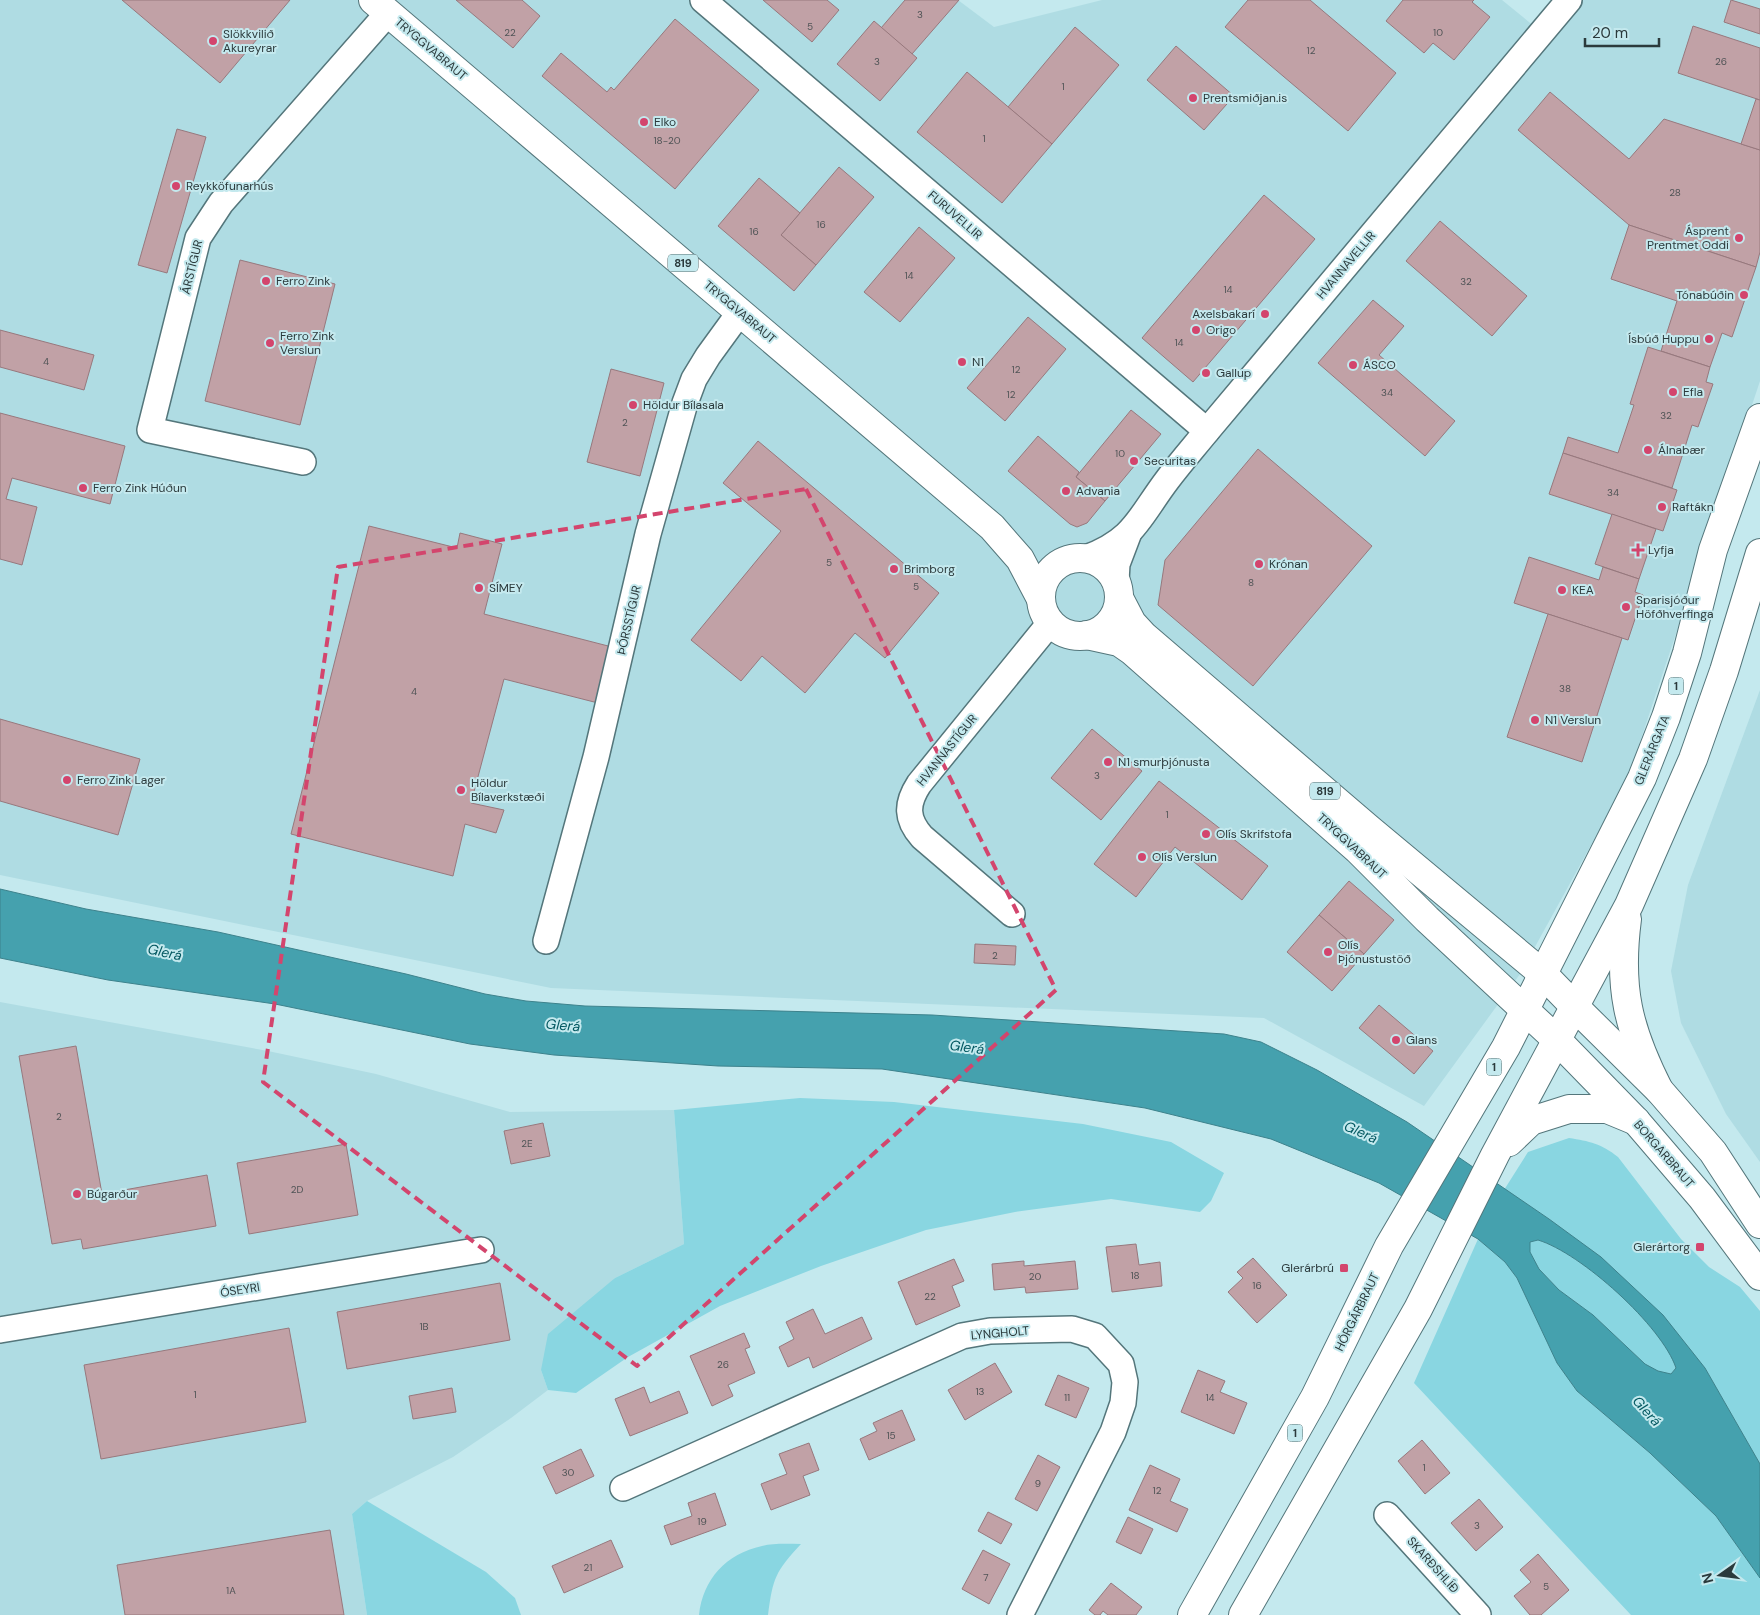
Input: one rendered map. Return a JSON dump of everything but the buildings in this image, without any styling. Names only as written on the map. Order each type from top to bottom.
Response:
[{"type":"main road","name":"TRYGGVABRAUT","points":[[381,6],[992,527],[1020,559],[1046,611],[1061,631],[1074,636],[1087,635],[1119,642],[1132,650],[1358,850],[1557,1040]]},
{"type":"main road","name":"GLERÁRGATA","points":[[1525,1010],[1642,778],[1666,717],[1684,662],[1713,550],[1753,460],[1760,418]]},
{"type":"main road","name":"TRYGGVABRAUT","points":[[992,527],[1030,547],[1104,566],[1132,623],[1144,636],[1369,830],[1543,974],[1576,1008]]},
{"type":"main road","points":[[1243,1615],[1418,1309],[1495,1155],[1576,1008],[1629,905],[1692,760],[1724,671],[1760,553]]},
{"type":"main road","points":[[1046,611],[1042,585],[1048,574],[1056,565],[1077,559]]},
{"type":"main road","points":[[1087,635],[1100,631],[1110,622],[1117,611],[1117,590]]},
{"type":"main road","points":[[1724,671],[1760,609]]},
{"type":"main road","points":[[1629,905],[1623,978],[1627,1011],[1644,1061],[1659,1090]]},
{"type":"main road","points":[[1576,1008],[1659,1090],[1713,1152],[1760,1224]]},
{"type":"main road","name":"HÖRGÁRBRAUT","points":[[1192,1615],[1315,1397],[1389,1246],[1462,1124],[1525,1010]]},
{"type":"main road","name":"BORGARBRAUT","points":[[1557,1040],[1636,1121],[1702,1198],[1760,1276]]},
{"type":"main road","points":[[1495,1155],[1531,1121],[1569,1108],[1607,1109],[1636,1121]]},
{"type":"street","name":"FURUVELLIR","points":[[704,0],[1207,431]]},
{"type":"street","name":"HVANNAVELLIR","points":[[1117,590],[1117,564],[1128,535],[1167,480],[1569,0]]},
{"type":"street","name":"ÁRSTÍGUR","points":[[303,462],[150,430],[198,238],[207,222],[228,195],[381,6]]},
{"type":"street","name":"ÞÓRSSTÍGUR","points":[[546,941],[596,757],[648,534],[685,403],[694,379],[740,312]]},
{"type":"street","name":"HVANNAVELLIR","points":[[1077,559],[1102,552],[1128,535]]},
{"type":"street","name":"HVANNASTÍGUR","points":[[1012,914],[922,837],[912,827],[908,812],[911,796],[919,784],[1046,611]]},
{"type":"street","name":"ÓSEYRI","points":[[0,1330],[481,1250]]},
{"type":"street","name":"LYNGHOLT","points":[[623,1488],[962,1336],[990,1331],[1072,1329],[1095,1336],[1120,1364],[1125,1382],[1123,1403],[1113,1432],[1020,1615]]},
{"type":"street","name":"SKARÐSHLÍÐ","points":[[1387,1516],[1478,1615]]},
{"type":"highlighted area","points":[[806,489],[1056,990],[637,1366],[263,1082],[338,567]]},
{"type":"shaded area","points":[[0,0],[958,0],[994,27],[1102,0],[1502,0],[1545,35],[1574,0],[1760,0],[1760,381],[1628,778],[1520,974],[1424,1106],[1264,1018],[551,988],[0,875]]},
{"type":"shaded area","points":[[1760,690],[1760,1162],[1726,1114],[1681,1023],[1671,971],[1688,885]]},
{"type":"shaded area","points":[[0,1002],[268,1051],[376,1074],[510,1112],[674,1110],[684,1244],[615,1278],[541,1370],[548,1390],[511,1418],[453,1457],[367,1501],[352,1514],[367,1615],[0,1615]]},
{"type":"shaded area","points":[[800,1098],[894,1102],[1083,1124],[1171,1142],[1224,1173],[1211,1201],[1200,1212],[1111,1199],[1015,1212],[926,1230],[821,1266],[720,1306],[628,1357],[576,1393],[548,1390],[541,1370],[548,1334],[615,1278],[684,1244],[674,1110]]},
{"type":"shaded area","points":[[1569,1138],[1595,1144],[1618,1157],[1681,1239],[1709,1267],[1740,1287],[1760,1311],[1760,1464],[1705,1368],[1549,1219],[1504,1190],[1528,1152]]},
{"type":"shaded area","points":[[1478,1239],[1505,1262],[1517,1278],[1557,1363],[1577,1391],[1650,1453],[1716,1516],[1760,1578],[1760,1615],[1631,1615],[1414,1383]]},
{"type":"shaded area","points":[[1538,1240],[1556,1248],[1597,1275],[1638,1312],[1668,1351],[1676,1368],[1671,1374],[1658,1372],[1645,1364],[1593,1315],[1559,1290],[1539,1269],[1530,1252],[1530,1242]]},
{"type":"shaded area","points":[[367,1501],[486,1572],[515,1598],[521,1615],[367,1615],[352,1514]]},
{"type":"shaded area","points":[[801,1544],[780,1569],[774,1584],[768,1615],[699,1615],[705,1590],[718,1570],[727,1562],[738,1555],[762,1546]]},
{"type":"water","name":"Glerá","points":[[0,889],[86,909],[218,932],[406,974],[485,994],[526,1001],[585,1006],[932,1015],[1224,1034],[1261,1042],[1317,1070],[1407,1122],[1601,1257],[1663,1315],[1705,1368],[1760,1464],[1760,1578],[1716,1516],[1650,1453],[1577,1391],[1557,1363],[1517,1278],[1505,1262],[1478,1239],[1379,1183],[1271,1139],[1145,1108],[882,1069],[718,1066],[554,1055],[470,1044],[275,1004],[108,980],[0,958]],"holes":[[[1538,1240],[1556,1248],[1597,1275],[1638,1312],[1668,1351],[1676,1368],[1671,1374],[1658,1371],[1645,1364],[1593,1315],[1559,1290],[1539,1269],[1530,1252],[1530,1242]]]},
{"type":"place","name":"Slökkvilið Akureyrar","points":[[213,41]]},
{"type":"place","name":"Prentsmiðjan.is","points":[[1193,98]]},
{"type":"place","name":"Elko","points":[[644,122]]},
{"type":"place","name":"Reykköfunarhús","points":[[176,186]]},
{"type":"place","name":"Ásprent Prentmet Oddi","points":[[1739,238]]},
{"type":"place","name":"Ferro Zink","points":[[266,281]]},
{"type":"place","name":"Tónabúðin","points":[[1744,295]]},
{"type":"place","name":"Axelsbakarí","points":[[1265,314]]},
{"type":"place","name":"Origo","points":[[1196,330]]},
{"type":"place","name":"Ísbúð Huppu","points":[[1709,339]]},
{"type":"place","name":"Ferro Zink Verslun","points":[[270,343]]},
{"type":"place","name":"N1","points":[[962,362]]},
{"type":"place","name":"ÁSCO","points":[[1353,365]]},
{"type":"place","name":"Gallup","points":[[1206,373]]},
{"type":"place","name":"Efla","points":[[1673,392]]},
{"type":"place","name":"Höldur Bílasala","points":[[633,405]]},
{"type":"place","name":"Álnabær","points":[[1648,450]]},
{"type":"place","name":"Securitas","points":[[1134,461]]},
{"type":"place","name":"Ferro Zink Húðun","points":[[83,488]]},
{"type":"place","name":"Advania","points":[[1066,491]]},
{"type":"place","name":"Raftákn","points":[[1662,507]]},
{"type":"place","name":"Lyfja","points":[[1638,550]]},
{"type":"place","name":"Krónan","points":[[1259,564]]},
{"type":"place","name":"Brimborg","points":[[894,569]]},
{"type":"place","name":"SÍMEY","points":[[479,588]]},
{"type":"place","name":"KEA","points":[[1562,590]]},
{"type":"place","name":"Sparisjóður Höfðhverfinga","points":[[1626,607]]},
{"type":"place","name":"N1 Verslun","points":[[1535,720]]},
{"type":"place","name":"N1 smurþjónusta","points":[[1108,762]]},
{"type":"place","name":"Ferro Zink Lager","points":[[67,780]]},
{"type":"place","name":"Höldur Bílaverkstæði","points":[[461,790]]},
{"type":"place","name":"Olís Skrifstofa","points":[[1206,834]]},
{"type":"place","name":"Olís Verslun","points":[[1142,857]]},
{"type":"place","name":"Olís Þjónustustöð","points":[[1328,952]]},
{"type":"place","name":"Glans","points":[[1396,1040]]},
{"type":"place","name":"Búgarður","points":[[77,1194]]},
{"type":"place","name":"Glerártorg","points":[[1700,1247]]},
{"type":"place","name":"Glerárbrú","points":[[1344,1268]]}]
